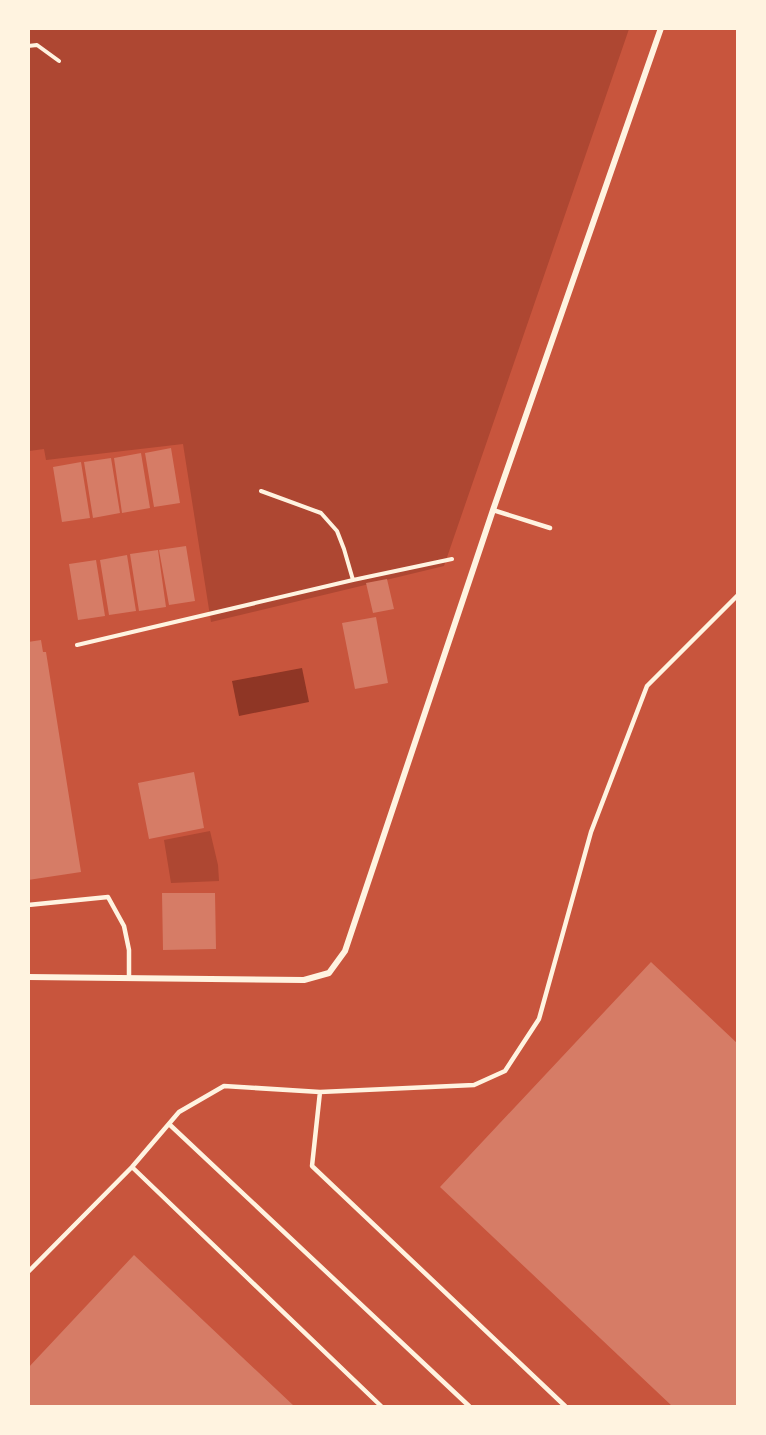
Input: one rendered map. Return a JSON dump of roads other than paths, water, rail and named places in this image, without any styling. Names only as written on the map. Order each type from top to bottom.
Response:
[{"type":"street","points":[[28,977],[304,980],[329,973],[345,951],[493,510],[661,28]]},
{"type":"lane","points":[[493,510],[550,528]]},
{"type":"lane","points":[[28,1272],[132,1167],[179,1112],[224,1086],[320,1092],[474,1085],[505,1071],[539,1019],[591,832],[647,686],[738,595]]},
{"type":"lane","points":[[28,905],[108,897],[124,926],[129,950],[129,978]]},
{"type":"lane","points":[[320,1092],[312,1166],[565,1407]]},
{"type":"lane","points":[[169,1124],[469,1407]]},
{"type":"lane","points":[[132,1167],[381,1407]]}]
